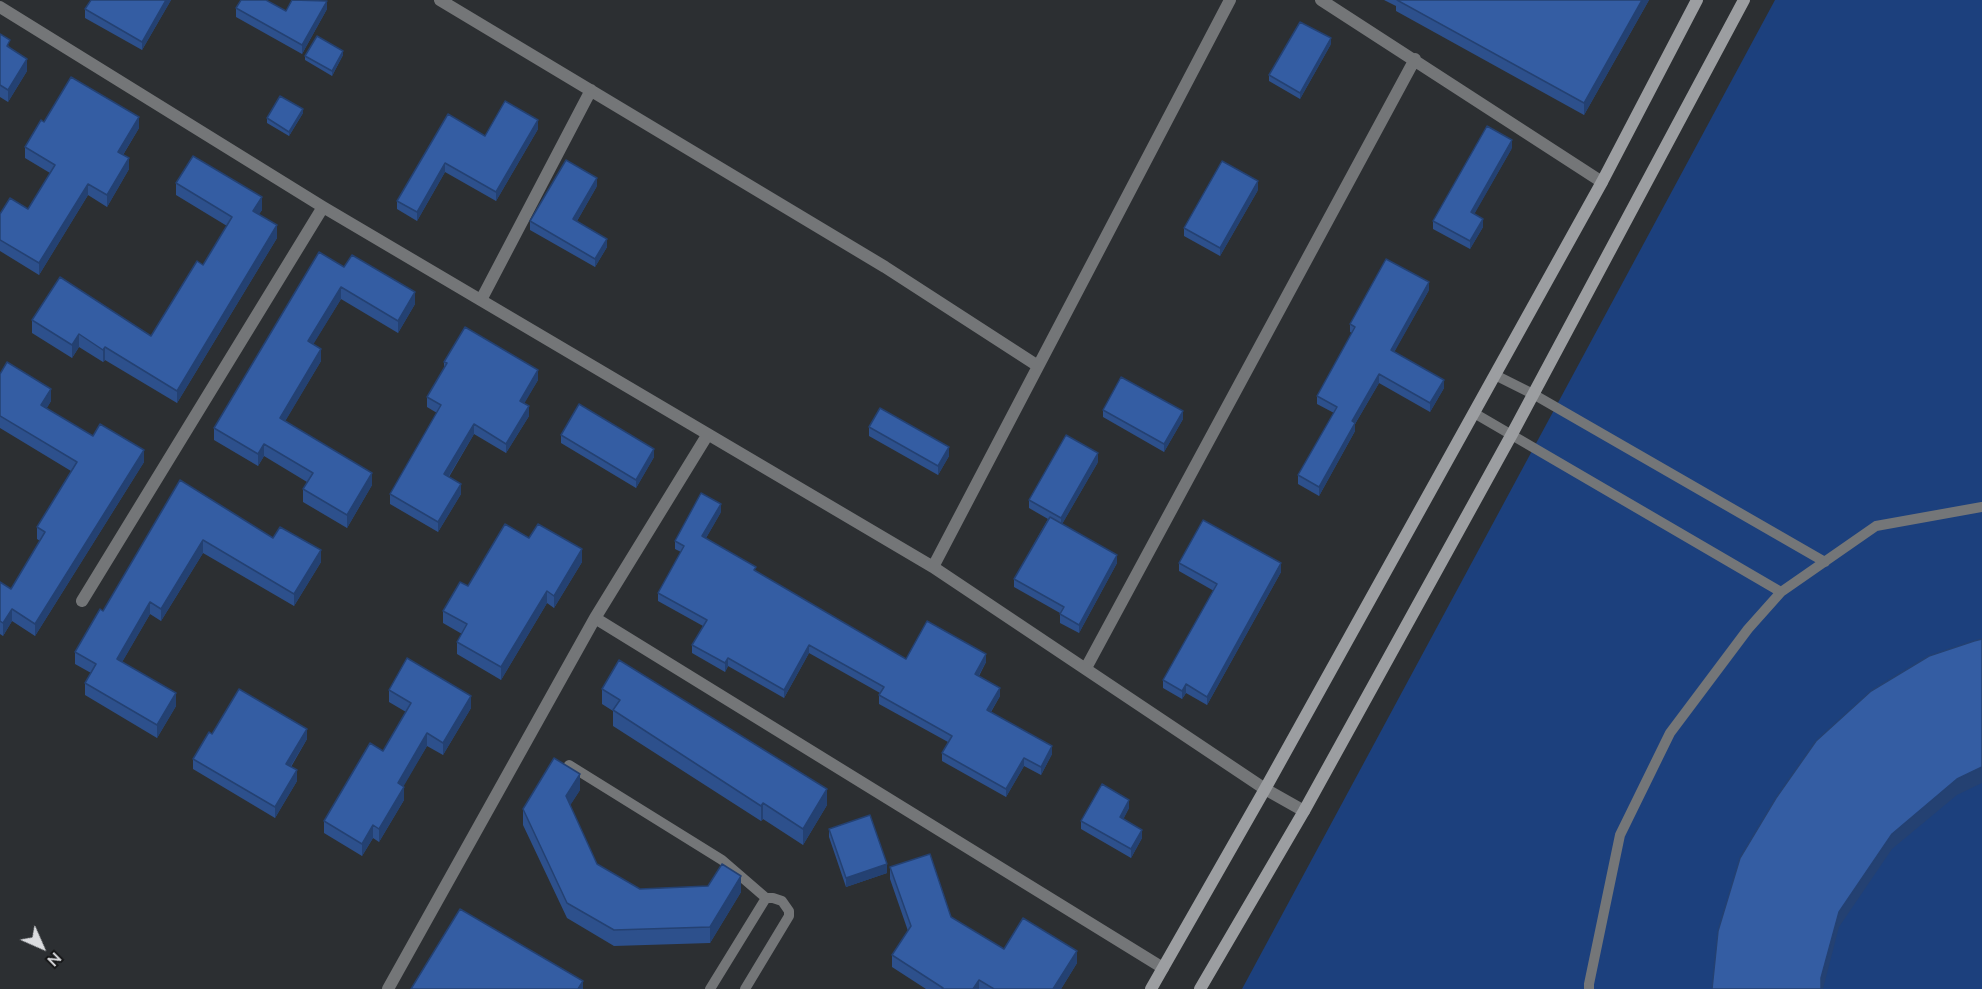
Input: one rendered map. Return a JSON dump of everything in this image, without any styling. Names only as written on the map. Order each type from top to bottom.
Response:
[{"type":"street","points":[[440,0],[885,267],[1038,366]]},
{"type":"street","points":[[933,567],[1230,0]]},
{"type":"street","points":[[1321,0],[1602,182]]},
{"type":"street","points":[[1151,989],[1265,789],[1602,182],[1697,0]]},
{"type":"street","points":[[1200,989],[1304,811],[1512,434],[1744,0]]},
{"type":"street","points":[[0,7],[323,207],[933,567],[1265,789],[1304,811]]},
{"type":"street","points":[[1086,668],[1415,59]]},
{"type":"street","points":[[481,300],[591,90]]},
{"type":"street","points":[[82,600],[323,207]]},
{"type":"street","points":[[388,989],[595,618],[708,434]]},
{"type":"street","points":[[595,618],[1163,968]]},
{"type":"lane","points":[[1495,375],[1533,394],[1825,562]]},
{"type":"lane","points":[[1474,413],[1781,592]]},
{"type":"lane","points":[[1589,989],[1620,835],[1670,733],[1748,628],[1781,592],[1876,526],[1982,507]]},
{"type":"lane","points":[[569,765],[723,860],[766,898],[782,901],[789,911],[789,916],[745,989]]},
{"type":"lane","points":[[710,989],[766,898]]},
{"type":"shaded area","points":[[1775,0],[1982,0],[1982,989],[1242,989]]},
{"type":"building","points":[[91,0],[166,0],[142,42],[85,9]]},
{"type":"building","points":[[241,0],[266,0],[286,11],[292,0],[327,1],[302,45],[236,8]]},
{"type":"building","points":[[1397,0],[1642,0],[1584,103]]},
{"type":"building","points":[[1300,22],[1331,38],[1300,93],[1269,75]]},
{"type":"building","points":[[0,34],[10,40],[7,46],[27,59],[8,90],[0,85]]},
{"type":"building","points":[[317,36],[343,51],[332,71],[305,56]]},
{"type":"building","points":[[71,77],[139,117],[118,152],[129,158],[107,195],[88,184],[39,263],[0,240],[0,214],[10,198],[28,209],[55,165],[25,147],[41,120],[44,122]]},
{"type":"building","points":[[280,96],[303,109],[289,132],[267,118]]},
{"type":"building","points":[[505,101],[538,120],[496,192],[445,163],[417,212],[397,201],[448,114],[485,136]]},
{"type":"building","points":[[1487,126],[1512,140],[1471,212],[1483,219],[1470,241],[1433,221]]},
{"type":"building","points":[[193,156],[262,197],[253,211],[277,225],[177,391],[105,347],[103,350],[79,334],[72,345],[32,320],[60,277],[151,336],[197,261],[203,265],[232,217],[176,183]]},
{"type":"building","points":[[566,160],[597,178],[573,219],[607,239],[595,259],[530,221]]},
{"type":"building","points":[[1222,161],[1258,181],[1220,248],[1184,228]]},
{"type":"building","points":[[319,252],[344,267],[352,255],[415,292],[398,321],[341,287],[308,341],[321,349],[280,418],[372,473],[347,515],[303,489],[313,473],[264,444],[258,454],[214,428]]},
{"type":"building","points":[[1386,259],[1429,282],[1391,350],[1444,380],[1430,403],[1379,374],[1352,421],[1355,423],[1319,487],[1298,475],[1337,407],[1317,396],[1355,327],[1350,324]]},
{"type":"building","points":[[465,327],[538,370],[520,401],[529,406],[506,444],[474,424],[444,474],[461,484],[438,522],[390,494],[441,405],[427,397]]},
{"type":"building","points":[[7,362],[51,389],[41,405],[93,436],[100,424],[144,450],[35,624],[12,609],[3,623],[0,621],[0,582],[11,589],[45,532],[37,527],[77,462],[0,416],[0,374]]},
{"type":"building","points":[[1121,377],[1183,411],[1164,444],[1103,410]]},
{"type":"building","points":[[579,404],[654,449],[636,480],[561,435]]},
{"type":"building","points":[[880,408],[949,447],[938,466],[869,427]]},
{"type":"building","points":[[1066,435],[1098,453],[1061,518],[1029,500]]},
{"type":"building","points":[[180,480],[273,538],[280,527],[321,550],[294,594],[203,540],[161,609],[150,602],[117,659],[176,693],[157,725],[85,683],[96,664],[75,652],[100,609],[103,611]]},
{"type":"building","points":[[701,493],[721,504],[702,536],[756,567],[754,570],[906,659],[927,621],[986,654],[975,674],[1000,688],[987,710],[1052,746],[1041,767],[1024,758],[1006,789],[942,753],[952,736],[879,695],[884,687],[809,645],[784,690],[728,658],[725,663],[692,645],[707,620],[658,593],[684,546],[675,541]]},
{"type":"building","points":[[1050,517],[1117,555],[1079,625],[1060,614],[1064,607],[1014,579]]},
{"type":"building","points":[[1203,520],[1281,563],[1207,697],[1186,684],[1182,691],[1163,680],[1217,584],[1179,563]]},
{"type":"building","points":[[505,524],[529,538],[538,524],[582,549],[554,596],[547,591],[501,667],[457,642],[467,624],[443,611],[460,582],[468,586]]},
{"type":"building","points":[[1982,639],[1982,767],[1957,779],[1892,834],[1839,912],[1821,978],[1821,989],[1712,989],[1718,931],[1740,858],[1776,798],[1816,741],[1871,691],[1929,656]]},
{"type":"building","points":[[407,658],[471,696],[443,743],[427,733],[398,783],[404,787],[379,829],[373,825],[362,844],[324,821],[370,743],[383,751],[411,703],[389,690]]},
{"type":"building","points":[[619,660],[827,789],[803,829],[763,803],[761,806],[613,710],[620,700],[602,689]]},
{"type":"building","points":[[239,689],[307,729],[286,764],[297,770],[275,807],[193,759],[209,732],[212,734]]},
{"type":"building","points":[[554,758],[580,774],[566,796],[597,864],[640,889],[708,886],[722,864],[741,876],[710,927],[614,930],[567,903],[523,809]]},
{"type":"building","points":[[1102,784],[1129,800],[1120,817],[1142,830],[1131,849],[1081,821]]},
{"type":"building","points":[[870,815],[887,864],[846,878],[829,829]]},
{"type":"building","points":[[930,854],[951,917],[1004,949],[1023,918],[1077,951],[1053,989],[994,989],[979,980],[973,989],[942,989],[892,955],[911,926],[890,867]]},
{"type":"building","points":[[460,909],[583,981],[578,989],[411,989]]}]
